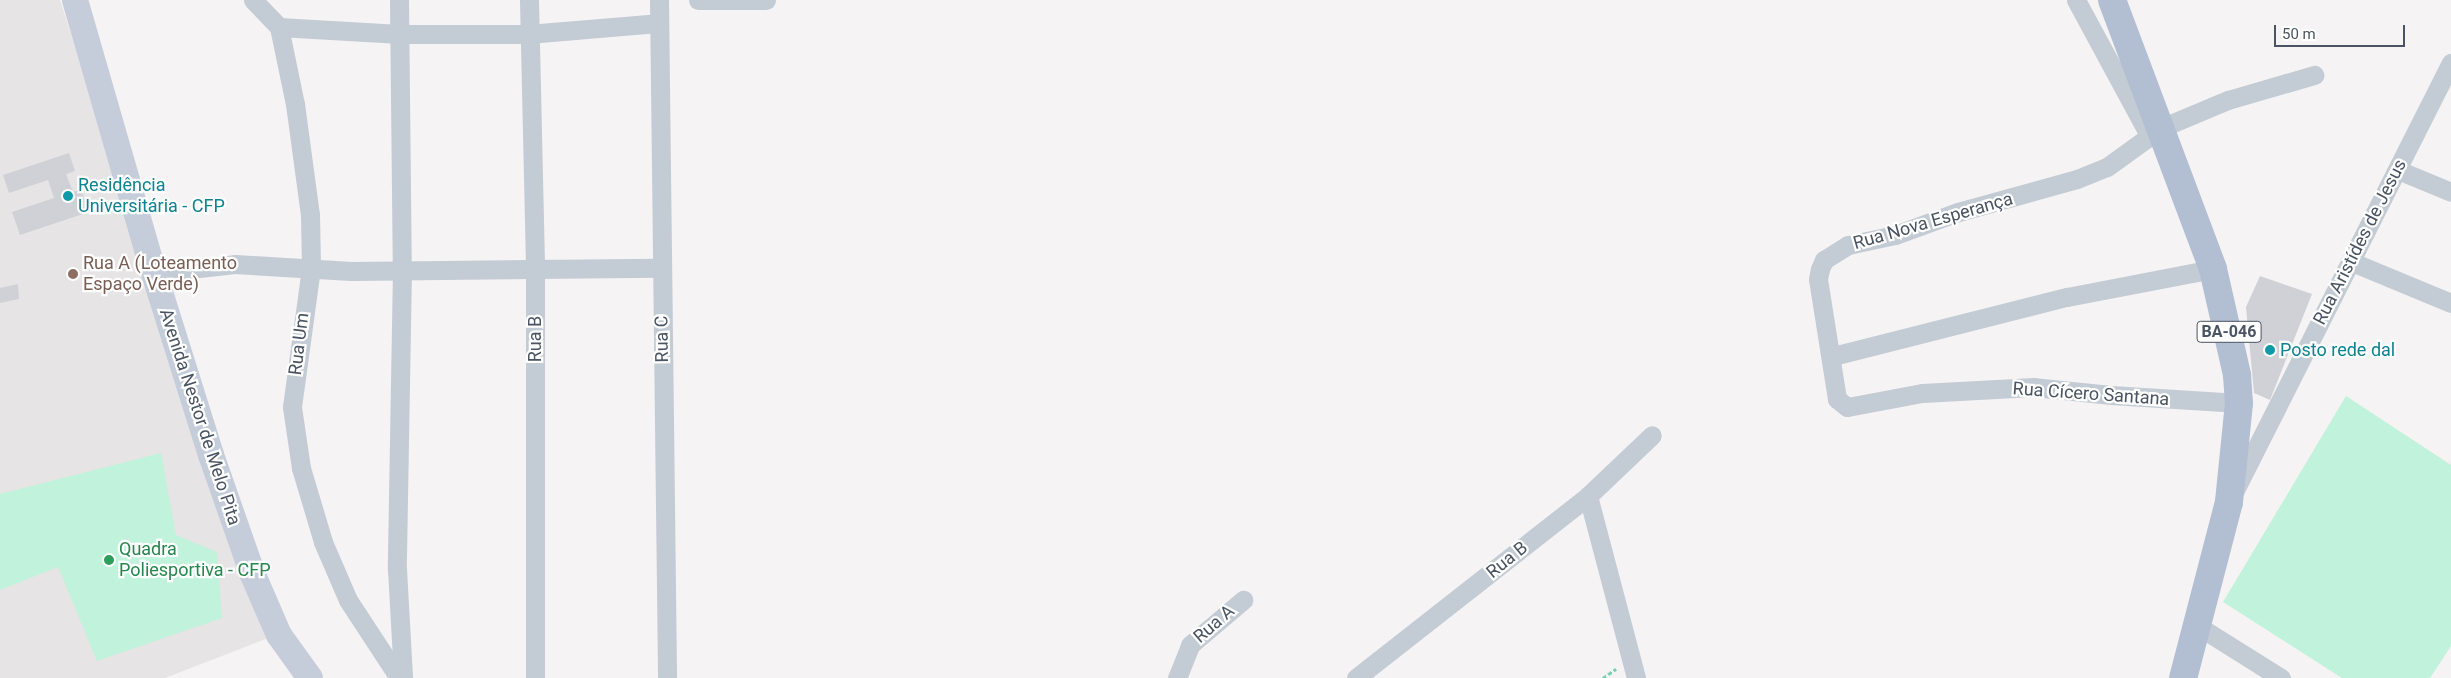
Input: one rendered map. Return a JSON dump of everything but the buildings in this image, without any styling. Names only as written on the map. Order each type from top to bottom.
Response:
[{"type":"main road","name":"Avenida Nestor de Melo Pita","points":[[75,0],[154,273],[253,575],[279,635],[310,678]]},
{"type":"main road","name":"BA-046","points":[[2112,0],[2156,132],[2213,268],[2238,375],[2239,403],[2229,502],[2183,678]]},
{"type":"street","points":[[253,0],[279,27],[400,34],[528,34],[658,23]]},
{"type":"street","points":[[399,0],[402,268],[397,569],[401,678]]},
{"type":"street","name":"Rua B","points":[[529,0],[528,34],[535,267],[536,678]]},
{"type":"street","name":"Rua C","points":[[659,0],[660,268],[667,678]]},
{"type":"street","points":[[698,0],[766,0]]},
{"type":"street","points":[[2076,0],[2156,132]]},
{"type":"street","name":"Rua Um","points":[[279,27],[304,164],[310,215],[311,268],[292,407],[301,468],[323,542],[348,600],[401,678]]},
{"type":"street","name":"Rua Aristídes de Jesus","points":[[2229,502],[2325,308],[2352,262],[2451,63]]},
{"type":"street","name":"Rua Nova Esperança","points":[[1836,390],[1833,356],[1818,279],[1824,260],[1831,255],[1848,246],[1895,235],[1958,212],[2077,179],[2106,167],[2156,132],[2228,100],[2314,75]]},
{"type":"street","points":[[2398,170],[2451,192]]},
{"type":"street","points":[[2352,262],[2451,303]]},
{"type":"street","points":[[154,273],[235,264],[351,271],[402,268],[660,268]]},
{"type":"street","points":[[1833,356],[2067,297],[2213,268]]},
{"type":"street","name":"Rua Cícero Santana","points":[[1836,390],[1837,399],[1847,407],[1922,393],[2034,386],[2111,396],[2239,403]]},
{"type":"street","name":"Rua B","points":[[1356,678],[1588,496],[1652,435]]},
{"type":"street","points":[[1588,496],[1636,678]]},
{"type":"street","name":"Rua A","points":[[1177,678],[1190,645],[1243,600]]},
{"type":"street","points":[[2198,626],[2281,678]]},
{"type":"shaded area","name":"Rua A (Loteamento Espaço Verde)","points":[[0,0],[60,0],[268,638],[165,678],[0,678]]},
{"type":"green space","points":[[2346,396],[2451,465],[2451,646],[2430,678],[2342,678],[2223,602]]},
{"type":"green space","name":"Quadra Poliesportiva - CFP","points":[[161,453],[176,535],[217,552],[222,618],[97,661],[58,567],[0,590],[0,494]]},
{"type":"place","name":"Residência Universitária - CFP","points":[[68,196]]},
{"type":"place","name":"Rua A (Loteamento Espaço Verde)","points":[[73,274]]},
{"type":"place","name":"Posto rede dal","points":[[2270,350]]},
{"type":"place","name":"Quadra Poliesportiva - CFP","points":[[109,560]]}]
